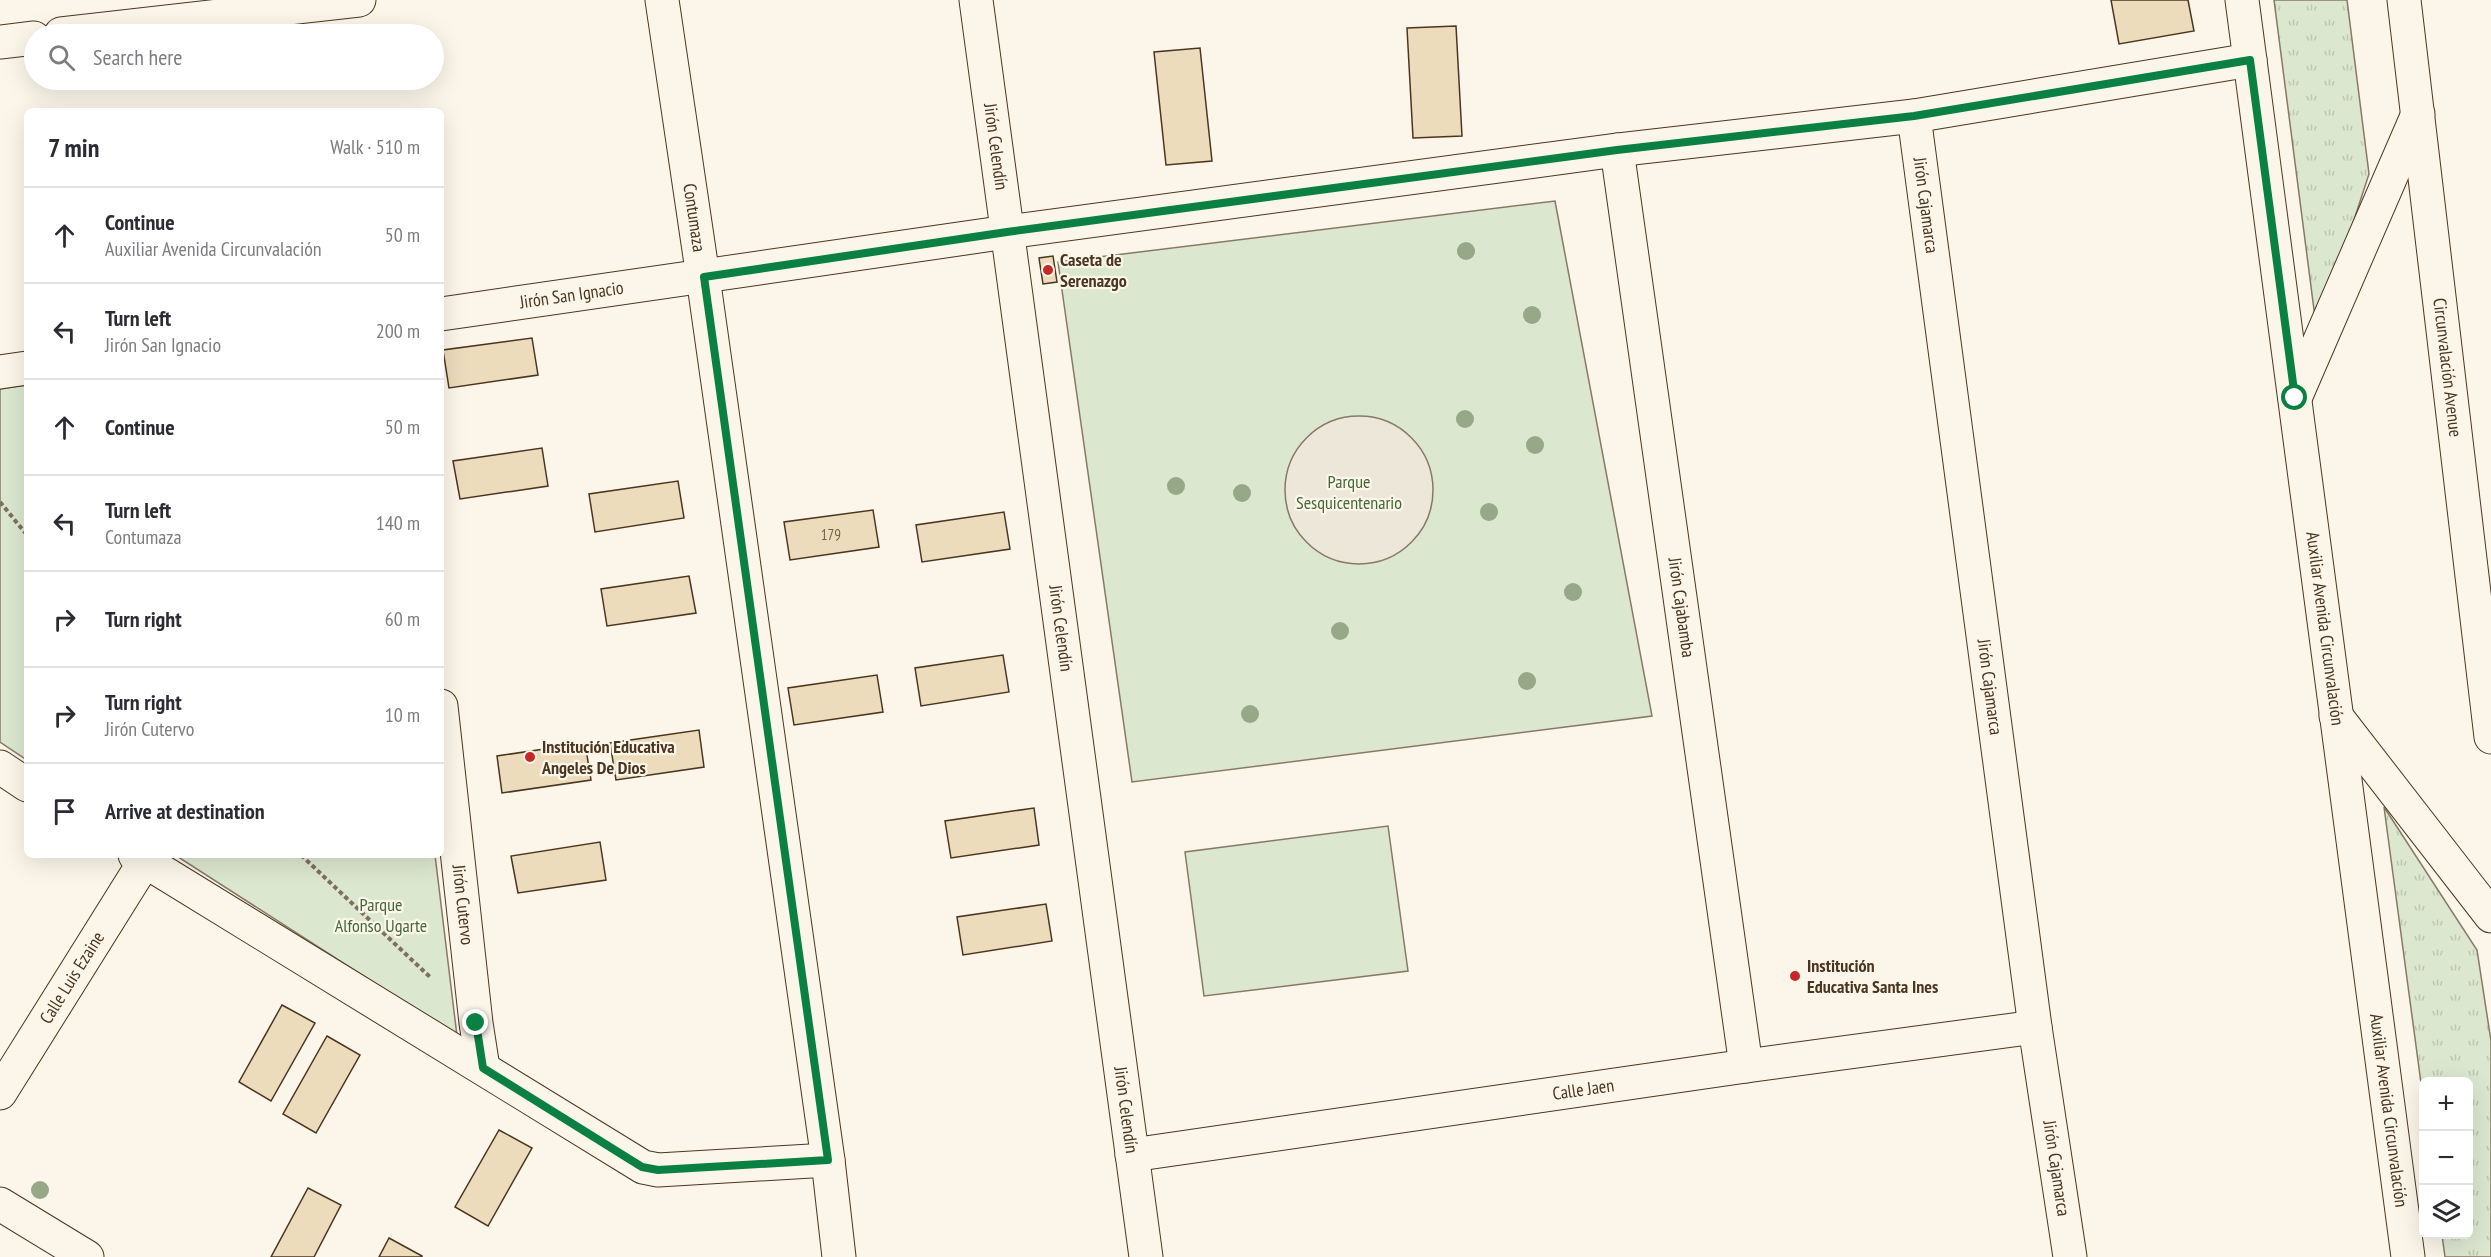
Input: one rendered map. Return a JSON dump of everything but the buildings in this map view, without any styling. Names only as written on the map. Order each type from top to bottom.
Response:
[{"type":"street","points":[[149,24],[359,0]]},
{"type":"street","name":"Contumaza","points":[[662,0],[704,277],[828,1160],[839,1257]]},
{"type":"street","name":"Jirón Celendín","points":[[976,0],[1146,1257]]},
{"type":"street","name":"Auxiliar Avenida Circunvalación","points":[[2242,0],[2408,1257]]},
{"type":"street","name":"Circunvalación Avenue","points":[[2404,0],[2491,737]]},
{"type":"street","points":[[0,42],[24,39]]},
{"type":"street","points":[[1007,232],[1617,150],[1914,116],[2250,60]]},
{"type":"street","points":[[2295,398],[2418,112]]},
{"type":"street","name":"Jirón Cajamarca","points":[[1914,116],[2035,1027],[2070,1257]]},
{"type":"street","name":"Jirón Cajabamba","points":[[1617,150],[1746,1066]]},
{"type":"street","name":"Jirón San Ignacio","points":[[444,314],[1007,232]]},
{"type":"street","points":[[0,372],[24,368]]},
{"type":"street","points":[[2336,716],[2491,916]]},
{"type":"street","name":"Jirón Cutervo","points":[[444,733],[483,1068]]},
{"type":"street","points":[[0,767],[24,783]]},
{"type":"street","points":[[140,858],[642,1167],[658,1170],[828,1160]]},
{"type":"street","name":"Calle Luis Ezaine","points":[[0,1094],[140,858]]},
{"type":"street","name":"Calle Jaen","points":[[1132,1155],[1746,1066],[2035,1027]]},
{"type":"street","points":[[0,1204],[87,1257]]},
{"type":"path","points":[[0,502],[24,531]]},
{"type":"path","points":[[304,858],[434,981]]},
{"type":"green space","points":[[2274,0],[2347,0],[2369,174],[2317,333]]},
{"type":"green space","name":"Parque Sesquicentenario","points":[[1555,201],[1652,716],[1132,782],[1058,262]]},
{"type":"green space","points":[[24,385],[24,758],[0,742],[0,389]]},
{"type":"green space","points":[[2384,807],[2477,950],[2491,1041],[2491,1257],[2445,1257],[2443,1239],[2473,1239],[2473,1077],[2420,1077]]},
{"type":"green space","points":[[1388,826],[1408,971],[1204,996],[1185,852]]},
{"type":"green space","name":"Parque Alfonso Ugarte","points":[[180,858],[435,858],[457,1036]]},
{"type":"shaded area","points":[[1359,416],[1387,422],[1411,438],[1427,462],[1433,490],[1427,518],[1411,542],[1387,558],[1359,564],[1331,558],[1307,542],[1291,518],[1285,490],[1291,462],[1307,438],[1331,422]]},
{"type":"place","name":"Caseta de Serenazgo","points":[[1048,270]]},
{"type":"place","name":"Institución Educativa Angeles De Dios","points":[[530,757]]},
{"type":"place","name":"Institución Educativa Santa Ines","points":[[1795,976]]},
{"type":"route","points":[[476,1023],[483,1068],[642,1167],[658,1170],[828,1160],[704,277],[1007,232],[1617,150],[1914,116],[2250,60],[2295,398]]}]
